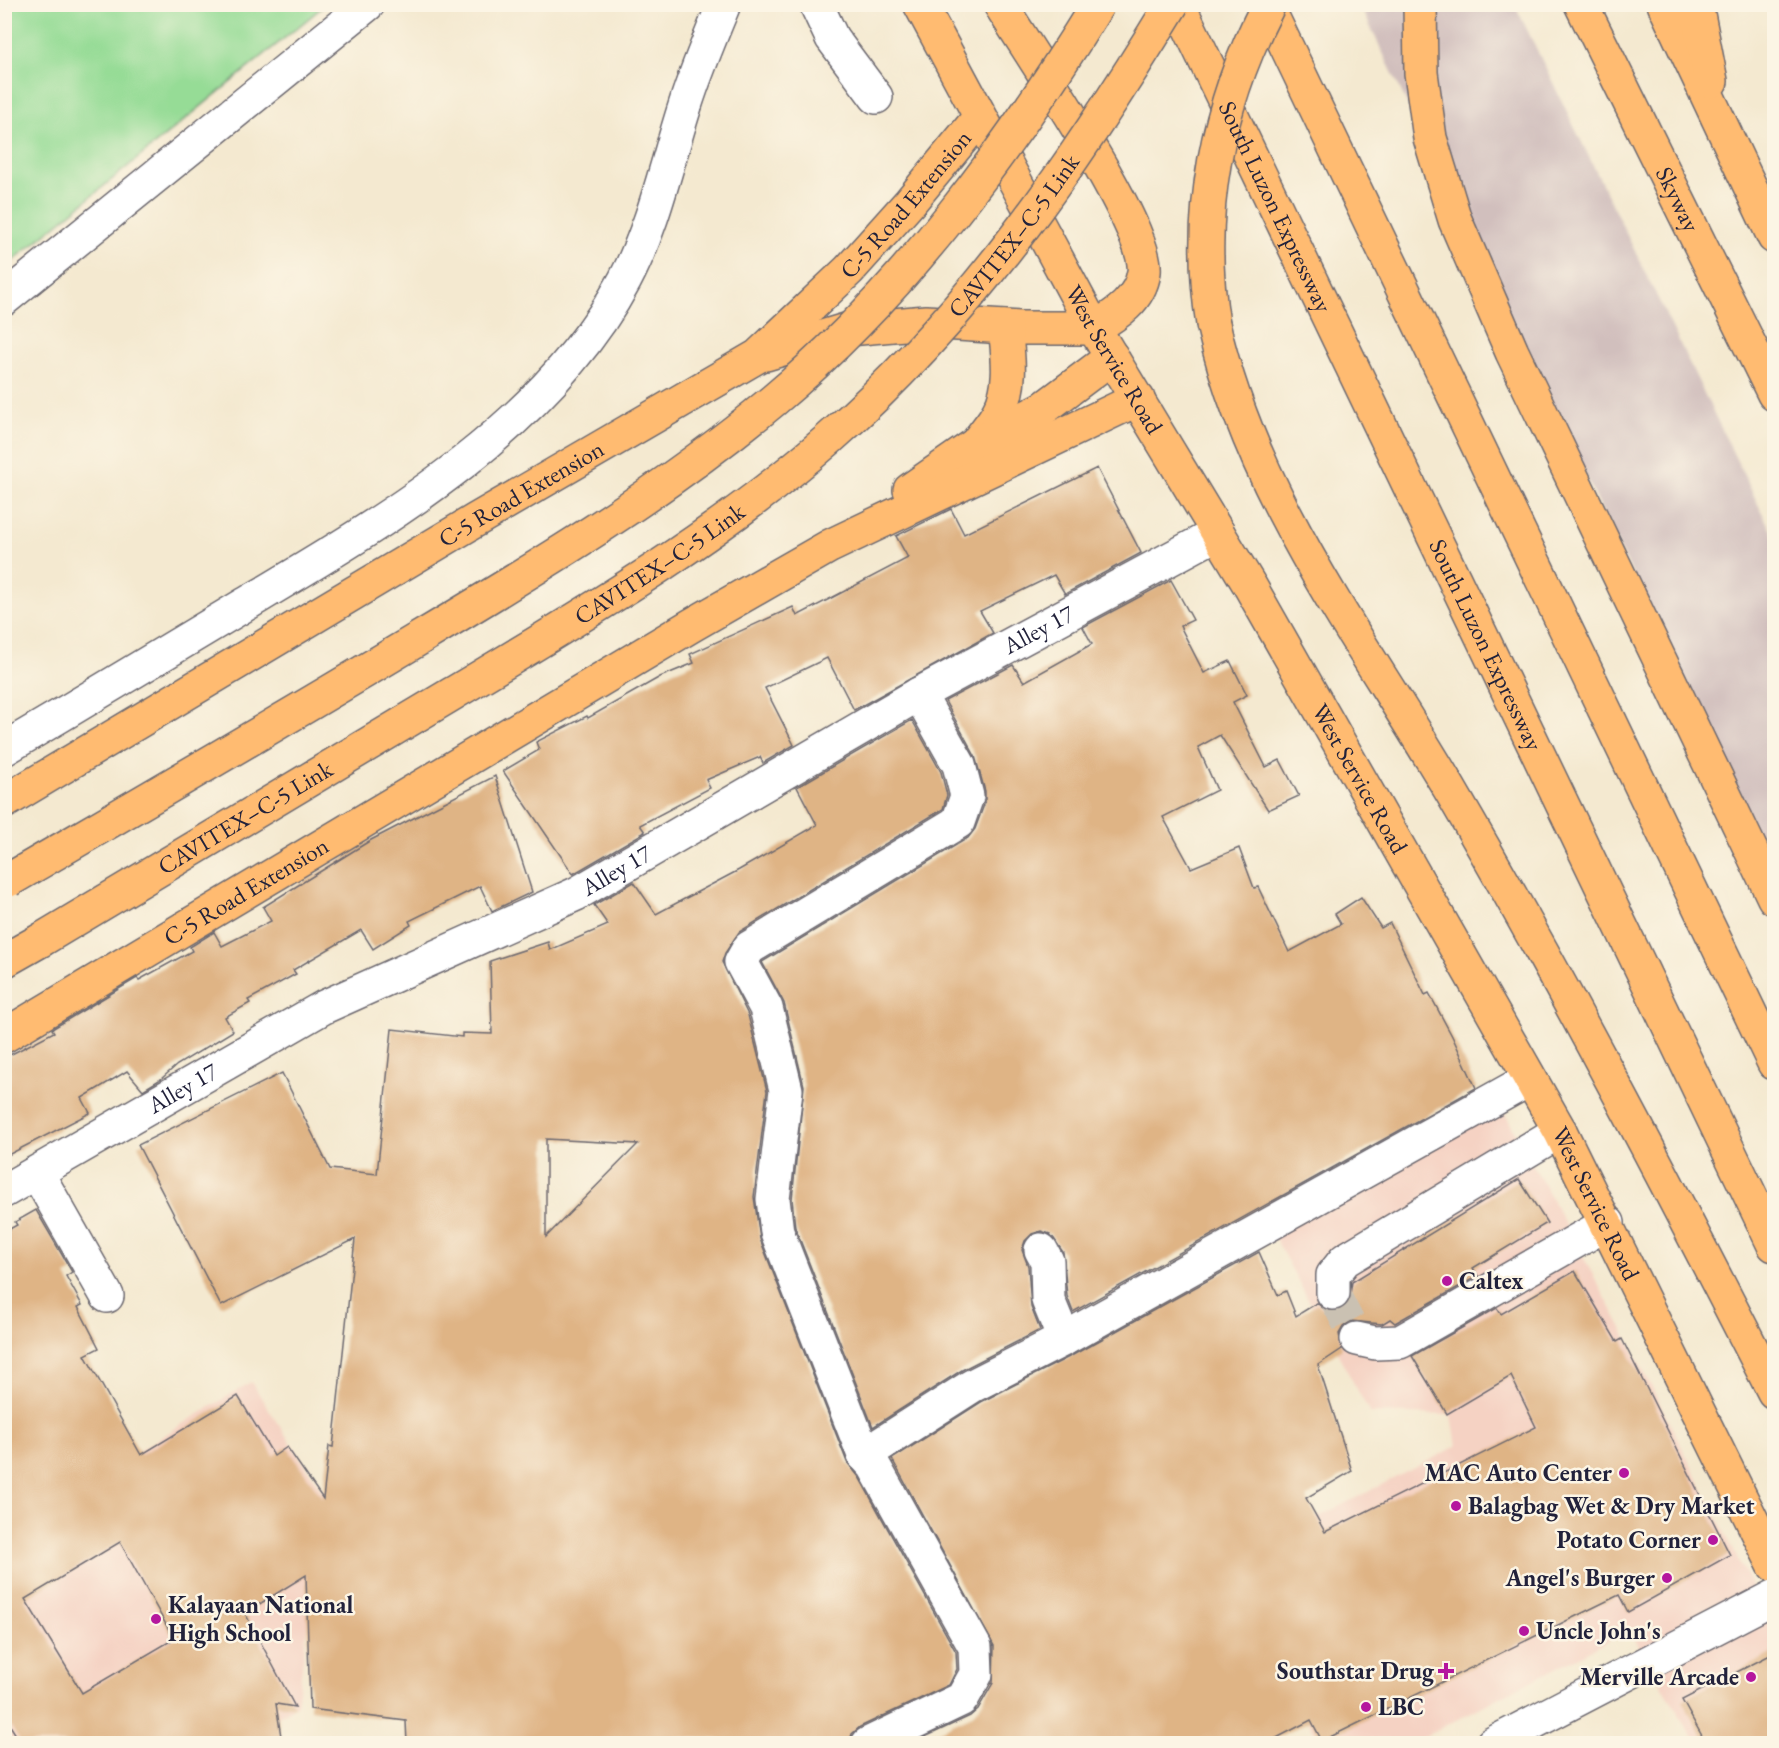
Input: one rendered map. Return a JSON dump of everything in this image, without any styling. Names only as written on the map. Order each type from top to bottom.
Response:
[{"type":"main road","name":"West Service Road","points":[[920,4],[1094,328],[1218,533],[1560,1131],[1608,1223],[1774,1565]]},
{"type":"main road","points":[[758,356],[849,329],[926,322],[1005,327],[1094,328],[1116,314],[1135,296],[1142,284],[1144,269],[1142,252],[1118,197],[1000,4]]},
{"type":"main road","points":[[7,881],[517,581],[644,498],[775,399],[876,302],[945,223],[1006,143],[1098,4]]},
{"type":"main road","name":"South Luzon Expressway","points":[[1158,4],[1197,44]]},
{"type":"main road","name":"CAVITEX–C-5 Link","points":[[4,961],[547,637],[707,533],[831,438],[910,359],[977,287],[1074,157],[1172,4]]},
{"type":"main road","name":"South Luzon Expressway","points":[[1178,4],[1774,1245]]},
{"type":"main road","points":[[1267,4],[1243,59],[1231,94],[1209,186],[1206,259],[1208,295],[1215,335],[1239,415],[1275,496],[1305,552],[1451,792],[1625,1101],[1774,1392]]},
{"type":"main road","points":[[1267,4],[1774,1063]]},
{"type":"main road","points":[[1420,4],[1421,73],[1430,138],[1455,220],[1512,352],[1774,898]]},
{"type":"main road","name":"Skyway","points":[[1581,4],[1774,394]]},
{"type":"main road","points":[[1664,4],[1774,237]]},
{"type":"main road","points":[[1696,4],[1705,41],[1714,112]]},
{"type":"main road","name":"C-5 Road Extension","points":[[4,802],[476,520],[758,356],[849,270],[910,202],[980,117]]},
{"type":"main road","points":[[976,444],[1000,411],[1007,386],[1008,358],[1005,327]]},
{"type":"main road","points":[[830,546],[976,444],[1044,408],[1112,357]]},
{"type":"main road","points":[[830,546],[1137,399]]},
{"type":"main road","name":"C-5 Road Extension","points":[[4,1036],[682,631],[830,546]]},
{"type":"street","points":[[4,299],[369,4]]},
{"type":"street","points":[[4,749],[358,537],[467,461],[539,393],[580,347],[624,281],[652,218],[685,107],[724,4]]},
{"type":"street","points":[[816,4],[832,38],[876,97]]},
{"type":"street","name":"Alley 17","points":[[4,1191],[324,1007],[576,894],[919,694],[1218,533]]},
{"type":"street","points":[[868,1743],[962,1699],[976,1674],[975,1647],[874,1467],[864,1455],[777,1232],[773,1199],[786,1090],[766,1008],[741,962],[749,948],[958,822],[967,796],[959,765],[919,694]]},
{"type":"street","points":[[864,1455],[972,1386],[1064,1339],[1530,1078]]},
{"type":"street","points":[[1333,1293],[1333,1275],[1344,1260],[1560,1131]]},
{"type":"street","points":[[37,1173],[107,1296]]},
{"type":"street","points":[[1357,1340],[1375,1343],[1401,1342],[1608,1223]]},
{"type":"street","points":[[1041,1250],[1047,1261],[1048,1300],[1064,1339]]},
{"type":"street","points":[[1492,1743],[1774,1597]]},
{"type":"shaded area","points":[[1360,5],[1515,5],[1774,537],[1774,870]]},
{"type":"shaded area","points":[[1497,1099],[1623,1330],[1774,1631],[1774,1743],[1696,1743],[1629,1630],[1412,1743],[1320,1743],[1225,1565],[1457,1446],[1452,1415],[1370,1413],[1271,1231]]},
{"type":"shaded area","name":"Kalayaan National High School","points":[[251,1382],[324,1494],[297,1705],[234,1743],[5,1744],[5,1533]]},
{"type":"green space","points":[[5,4],[325,4],[325,5],[5,267]]},
{"type":"building","points":[[1097,468],[1141,553],[1065,594],[1054,575],[980,611],[993,633],[854,710],[827,658],[765,688],[794,745],[763,763],[760,757],[706,780],[710,788],[640,825],[645,832],[573,874],[503,771],[539,750],[536,742],[587,716],[588,718],[660,677],[694,663],[690,654],[793,607],[797,616],[908,558],[896,536],[951,509],[964,534]]},
{"type":"building","points":[[1171,580],[1193,620],[1180,626],[1204,673],[1230,661],[1247,695],[1233,702],[1266,767],[1280,760],[1299,796],[1268,810],[1220,735],[1198,747],[1217,790],[1163,817],[1191,868],[1239,848],[1254,888],[1258,887],[1289,952],[1341,924],[1335,914],[1361,897],[1381,928],[1390,923],[1425,995],[1429,993],[1452,1036],[1476,1088],[1073,1312],[1067,1296],[1063,1252],[1050,1234],[1041,1231],[1032,1234],[1025,1241],[1022,1250],[1028,1266],[1031,1307],[1040,1330],[962,1370],[873,1427],[795,1227],[792,1199],[804,1086],[784,1003],[762,962],[968,838],[975,829],[985,802],[985,791],[975,756],[945,701],[1013,665],[1024,682],[1092,644],[1083,627]]},
{"type":"building","points":[[912,720],[941,772],[947,795],[943,809],[739,932],[725,953],[722,962],[748,1015],[767,1091],[754,1197],[760,1239],[847,1462],[859,1477],[956,1652],[957,1669],[949,1685],[860,1727],[852,1734],[849,1743],[775,1743],[676,1737],[675,1743],[407,1743],[406,1721],[310,1709],[306,1575],[245,1613],[295,1707],[276,1704],[282,1743],[21,1743],[4,1716],[4,1232],[17,1225],[15,1222],[36,1210],[72,1272],[66,1276],[82,1305],[78,1307],[99,1348],[85,1355],[141,1455],[238,1396],[274,1456],[287,1447],[323,1499],[329,1446],[333,1447],[355,1239],[221,1306],[138,1145],[282,1073],[330,1169],[377,1174],[392,1029],[462,1037],[462,1033],[492,1034],[490,961],[548,942],[550,950],[608,925],[594,905],[634,882],[656,914],[739,870],[817,825],[797,787]],"holes":[[[546,1139],[638,1144],[546,1237]],[[120,1542],[174,1639],[82,1693],[25,1599]]]},
{"type":"building","points":[[495,776],[532,892],[492,911],[480,886],[409,921],[411,925],[373,949],[361,930],[293,970],[296,974],[248,1000],[250,1003],[225,1017],[233,1031],[177,1065],[161,1079],[143,1090],[127,1071],[82,1098],[90,1113],[4,1157],[4,1058],[54,1032],[52,1029],[137,978],[139,980],[192,951],[190,947],[214,932],[222,946],[271,921],[263,907],[371,840]]},
{"type":"building","points":[[1519,1179],[1547,1223],[1473,1268],[1478,1276],[1395,1323],[1390,1319],[1382,1324],[1351,1321],[1343,1327],[1339,1334],[1342,1349],[1318,1365],[1352,1471],[1306,1498],[1325,1532],[1536,1427],[1511,1376],[1447,1414],[1412,1356],[1497,1308],[1501,1314],[1575,1271],[1617,1342],[1622,1339],[1730,1555],[1628,1612],[1619,1595],[1322,1741],[1311,1720],[1267,1743],[912,1743],[970,1716],[978,1709],[993,1683],[994,1646],[892,1459],[981,1402],[1073,1355],[1259,1252],[1278,1295],[1286,1291],[1296,1316],[1317,1303],[1332,1312],[1342,1309],[1349,1302],[1352,1282]]},
{"type":"building","name":"Merville Arcade","points":[[1774,1653],[1774,1743],[1706,1743],[1682,1700]]},
{"type":"tunnel","points":[[1333,1293],[1357,1339]]},
{"type":"place","name":"Caltex","points":[[1447,1281]]},
{"type":"place","name":"MAC Auto Center","points":[[1624,1473]]},
{"type":"place","name":"Balagbag Wet & Dry Market","points":[[1456,1506]]},
{"type":"place","name":"Potato Corner","points":[[1713,1540]]},
{"type":"place","name":"Angel's Burger","points":[[1667,1578]]},
{"type":"place","name":"Kalayaan National High School","points":[[156,1619]]},
{"type":"place","name":"Uncle John's","points":[[1524,1631]]},
{"type":"place","name":"Southstar Drug","points":[[1446,1671]]},
{"type":"place","name":"Merville Arcade","points":[[1751,1677]]},
{"type":"place","name":"LBC","points":[[1366,1707]]}]
